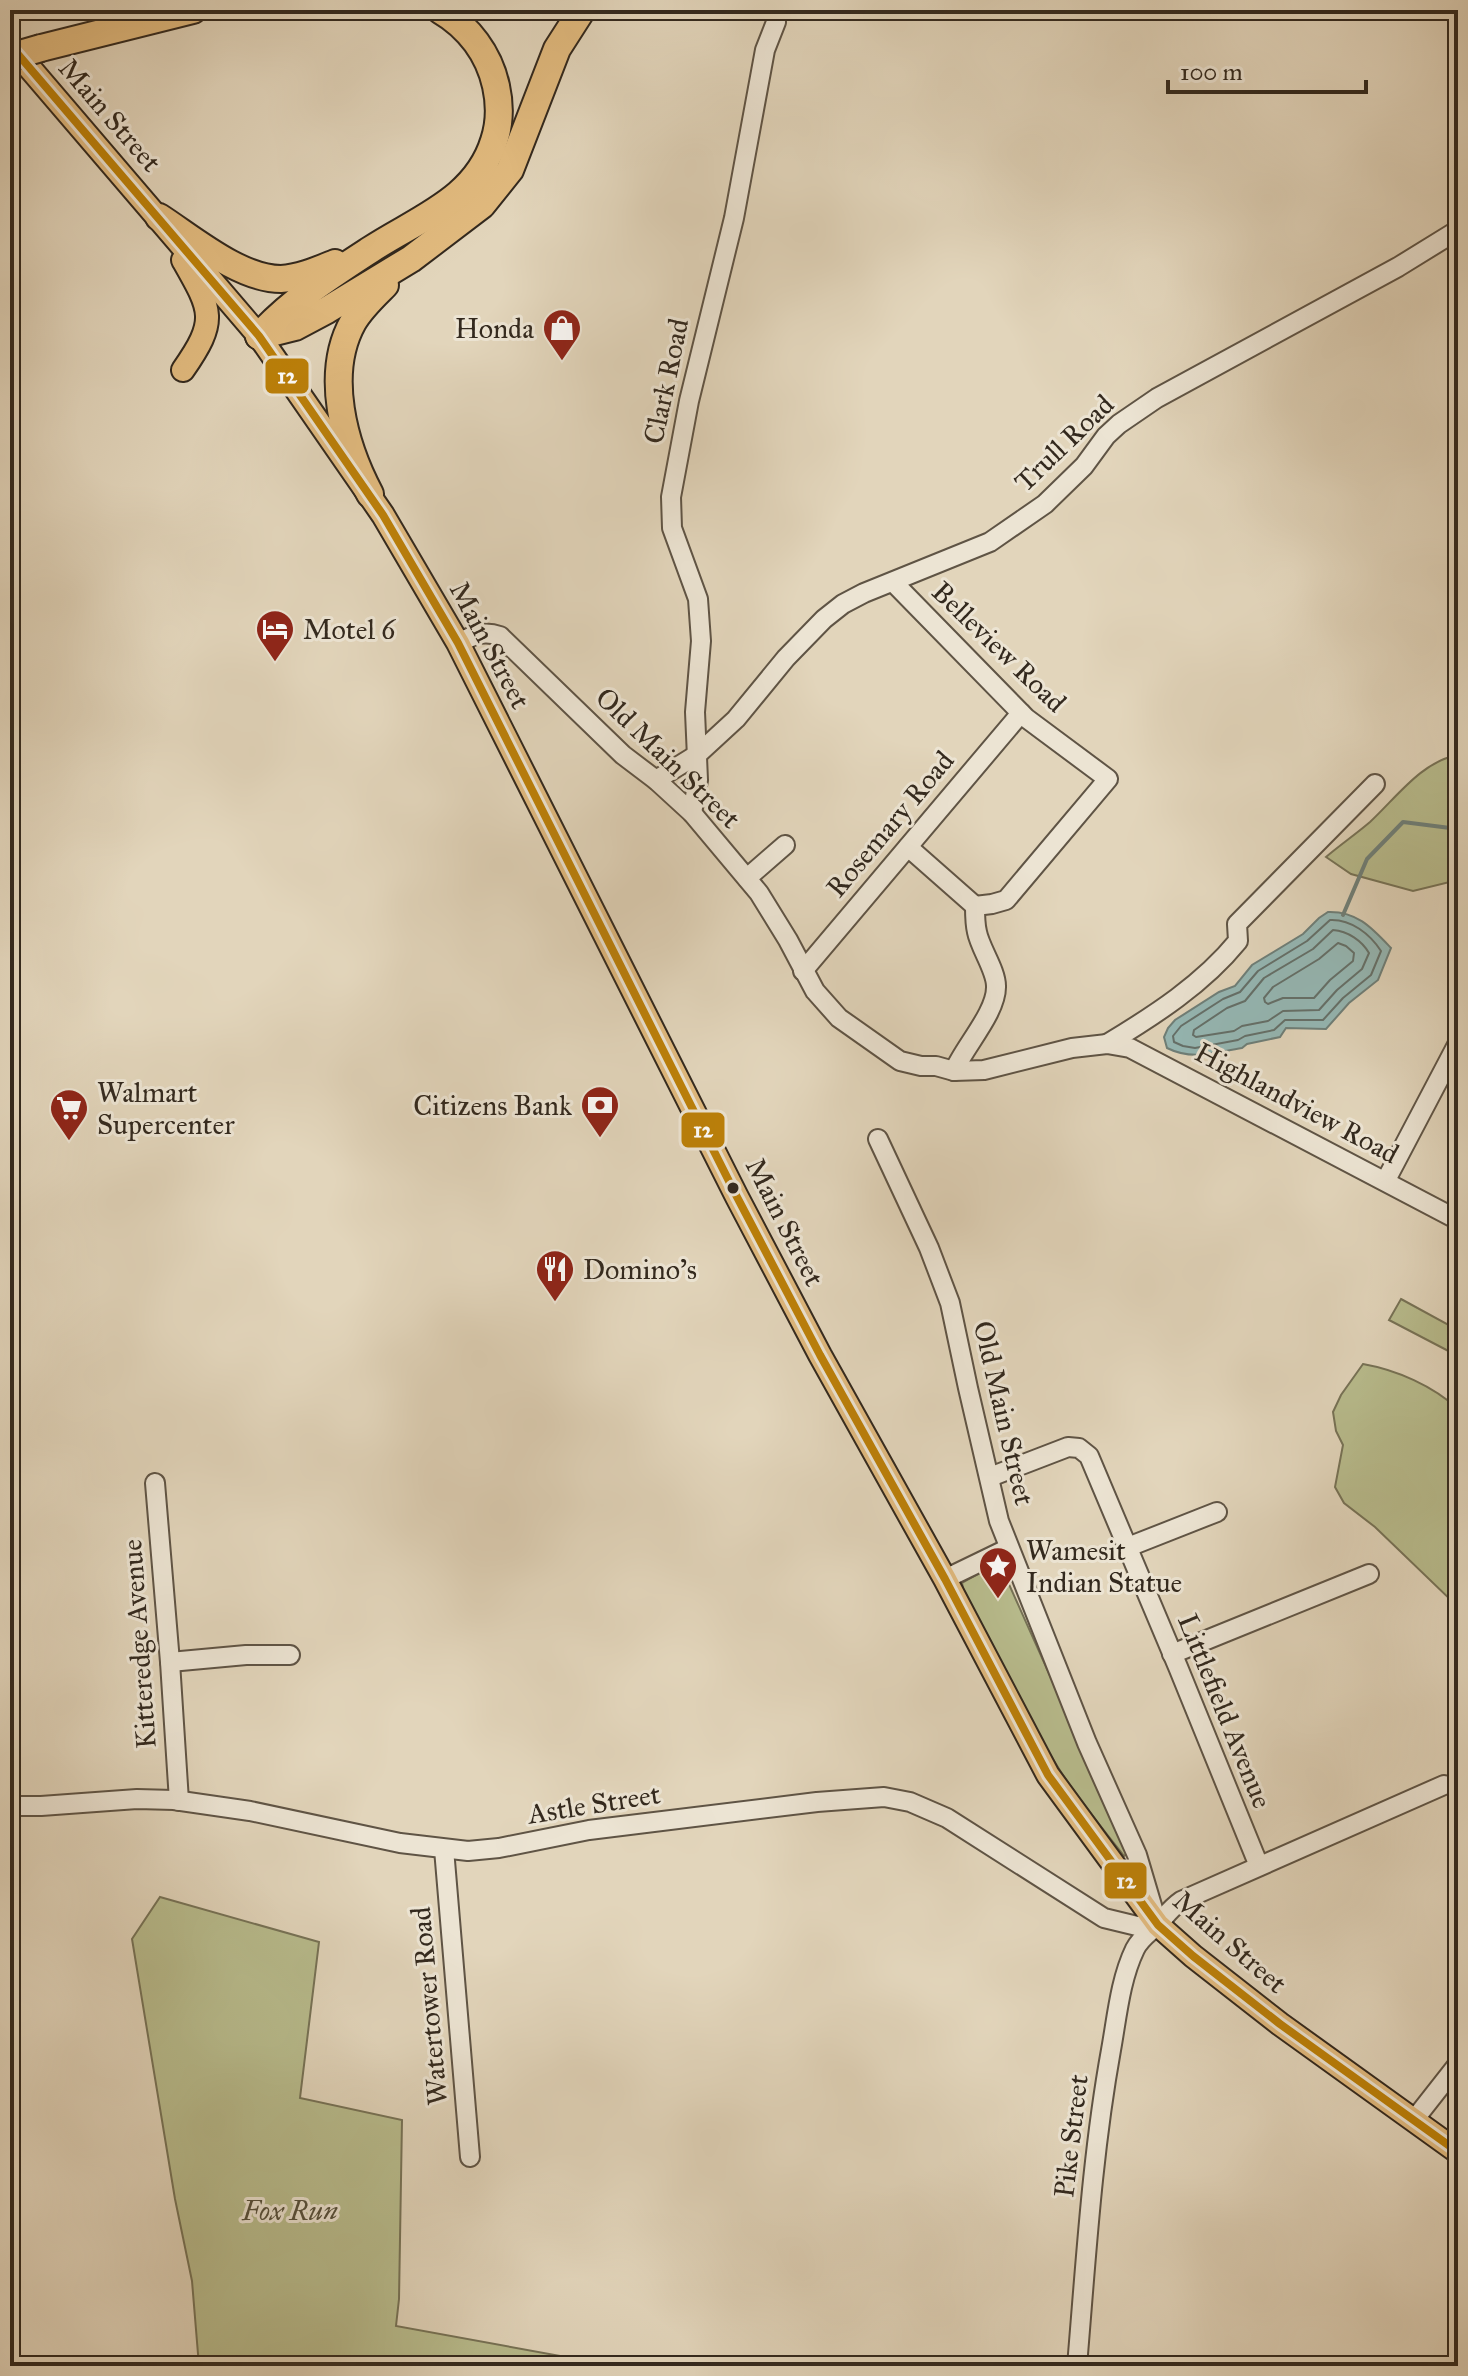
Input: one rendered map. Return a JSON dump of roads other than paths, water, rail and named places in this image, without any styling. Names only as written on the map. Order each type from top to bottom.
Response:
[{"type":"highway","points":[[10,57],[193,10]]},
{"type":"highway","points":[[259,336],[293,303],[462,193],[485,163],[498,121],[499,101],[492,70],[468,32],[440,10]]},
{"type":"highway","points":[[259,336],[311,320],[411,259],[482,205],[506,177],[557,49],[582,10]]},
{"type":"highway","points":[[159,217],[236,267],[280,279],[310,273],[372,249]]},
{"type":"highway","points":[[370,494],[358,470],[345,426],[339,379],[340,357],[347,333],[361,310],[411,259]]},
{"type":"main road","name":"Main Street","points":[[10,45],[259,336],[370,494],[458,643],[737,1197],[1048,1775],[1158,1925],[1280,2024],[1458,2152]]},
{"type":"main road","points":[[159,217],[202,293],[208,313],[202,342],[183,370]]},
{"type":"street","name":"Clark Road","points":[[698,754],[695,712],[701,641],[698,599],[672,528],[671,497],[689,401],[734,218],[765,50],[776,22]]},
{"type":"street","name":"Trull Road","points":[[656,780],[698,754],[736,719],[786,658],[843,604],[990,542],[1045,504],[1084,466],[1106,436],[1157,398],[1348,295],[1458,230]]},
{"type":"street","name":"Belleview Road","points":[[893,582],[1021,713],[1108,779],[1006,900],[975,906]]},
{"type":"street","name":"Old Main Street","points":[[458,643],[483,632],[500,636],[623,755],[692,813],[759,893],[815,991],[839,1018],[900,1061],[954,1071],[993,1068],[1072,1048],[1107,1044]]},
{"type":"street","name":"Rosemary Road","points":[[803,971],[1021,713]]},
{"type":"street","points":[[692,813],[698,780],[698,754]]},
{"type":"street","points":[[1107,1044],[1175,1001],[1228,954],[1238,941],[1237,924],[1375,784]]},
{"type":"street","points":[[747,878],[785,845]]},
{"type":"street","points":[[908,847],[975,906],[977,932],[997,984],[995,998],[954,1071]]},
{"type":"street","points":[[1386,1180],[1458,1043]]},
{"type":"street","name":"Highlandview Road","points":[[1107,1044],[1130,1048],[1148,1056],[1458,1220]]},
{"type":"street","name":"Old Main Street","points":[[878,1139],[929,1248],[950,1303],[999,1521],[1087,1743],[1137,1855],[1158,1925]]},
{"type":"street","name":"Littlefield Avenue","points":[[990,1477],[1068,1447],[1079,1448],[1089,1456],[1259,1866]]},
{"type":"street","name":"Kitteredge Avenue","points":[[155,1483],[179,1801]]},
{"type":"street","points":[[1128,1547],[1217,1512]]},
{"type":"street","points":[[945,1579],[1009,1548]]},
{"type":"street","points":[[1172,1654],[1369,1574]]},
{"type":"street","points":[[170,1662],[246,1655],[290,1655]]},
{"type":"street","name":"Pike Street","points":[[1077,2366],[1096,2147],[1118,2010],[1127,1971],[1136,1949],[1169,1909],[1181,1901],[1444,1785]]},
{"type":"street","name":"Astle Street","points":[[10,1806],[137,1799],[179,1801],[250,1811],[400,1843],[483,1850],[589,1830],[817,1802],[884,1797],[910,1802],[947,1818],[1104,1918],[1137,1926],[1158,1925]]},
{"type":"street","name":"Watertower Road","points":[[444,1849],[470,2157]]},
{"type":"street","points":[[1414,2120],[1458,2064]]},
{"type":"water","points":[[1328,912],[1356,918],[1391,948],[1378,980],[1349,1003],[1326,1029],[1286,1028],[1280,1037],[1247,1044],[1242,1048],[1204,1054],[1186,1054],[1167,1048],[1164,1037],[1175,1020],[1219,992],[1235,986],[1252,965],[1303,934]]},
{"type":"waterway","points":[[1343,915],[1367,859],[1403,822],[1458,829]]},
{"type":"place","name":"Honda","points":[[562,362]]},
{"type":"place","name":"Motel 6","points":[[275,663]]},
{"type":"place","name":"Citizens Bank","points":[[600,1139]]},
{"type":"place","name":"Walmart Supercenter","points":[[69,1142]]},
{"type":"place","name":"Domino's","points":[[555,1303]]},
{"type":"place","name":"Wamesit Indian Statue","points":[[998,1600]]},
{"type":"park label","name":"Fox Run","points":[[290,2210]]}]
